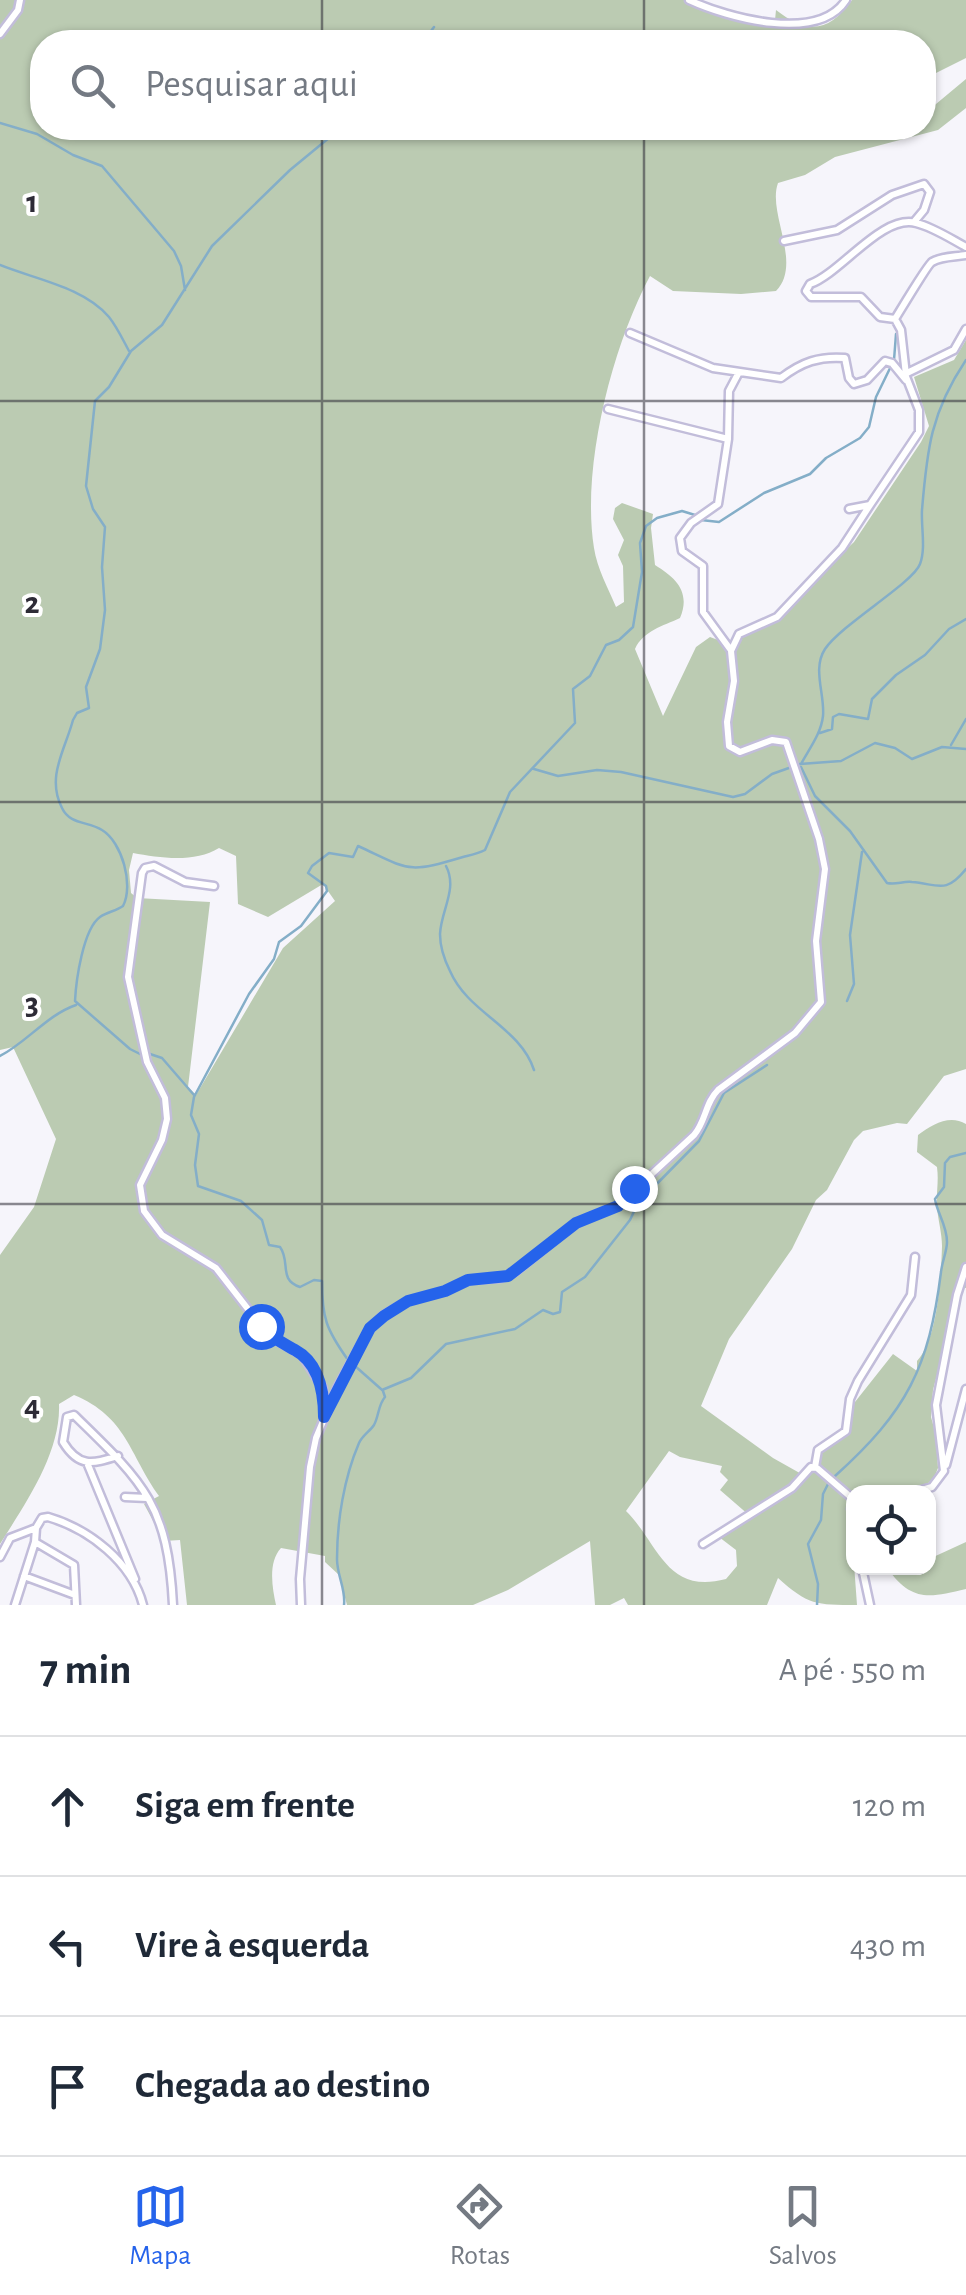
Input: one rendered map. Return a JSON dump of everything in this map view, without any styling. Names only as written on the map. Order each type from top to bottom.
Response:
[{"type":"street","points":[[0,34],[18,10],[20,0]]},
{"type":"street","points":[[689,0],[716,12],[804,25],[832,16],[846,0]]},
{"type":"street","points":[[731,651],[739,634],[776,616],[824,568],[850,537],[919,432],[919,410],[906,378],[901,330],[894,319],[880,317],[860,297],[812,297],[806,291],[863,245],[896,226],[914,222],[924,210],[930,192],[924,184],[892,195],[836,230],[784,242]]},
{"type":"street","points":[[914,222],[966,247]]},
{"type":"street","points":[[894,319],[916,290],[927,266],[946,257],[966,255]]},
{"type":"street","points":[[906,378],[954,350],[966,329]]},
{"type":"street","points":[[630,334],[713,368],[739,373],[781,378],[799,363],[838,357],[845,358],[854,384],[867,380],[885,361],[906,378]]},
{"type":"street","points":[[301,1605],[310,1467],[324,1417],[363,1342],[379,1320],[408,1301],[468,1280],[508,1276],[576,1223],[618,1206],[699,1129],[707,1105],[718,1090],[795,1033],[820,1002],[816,941],[825,882],[819,838],[786,742],[772,740],[740,752],[729,746],[727,722],[734,681],[731,651],[703,612],[703,566],[682,551],[680,538],[691,524],[718,504],[728,439],[729,392],[739,373]]},
{"type":"street","points":[[608,409],[728,439]]},
{"type":"street","points":[[849,509],[870,505]]},
{"type":"street","points":[[214,886],[186,882],[154,866],[142,873],[128,977],[147,1062],[165,1098],[167,1119],[162,1140],[142,1180],[140,1200],[154,1227],[216,1268],[270,1336],[302,1355],[324,1388],[324,1417]]},
{"type":"street","points":[[814,1467],[818,1450],[846,1430],[850,1399],[858,1381],[908,1302],[916,1257]]},
{"type":"street","points":[[944,1471],[936,1405],[957,1295],[966,1268]]},
{"type":"street","points":[[933,1485],[944,1471],[966,1389]]},
{"type":"street","points":[[144,1605],[88,1465],[63,1442],[70,1414],[118,1456],[148,1498],[167,1538],[174,1605]]},
{"type":"street","points":[[88,1465],[118,1456]]},
{"type":"street","points":[[814,1467],[846,1492]]},
{"type":"street","points":[[703,1544],[792,1488],[814,1467]]},
{"type":"street","points":[[126,1497],[148,1498]]},
{"type":"street","points":[[15,1605],[36,1542],[36,1528],[42,1518],[48,1517],[86,1534],[115,1558],[139,1590]]},
{"type":"street","points":[[0,1557],[8,1540],[36,1528]]},
{"type":"street","points":[[36,1542],[74,1565],[76,1605]]},
{"type":"street","points":[[864,1575],[870,1605]]},
{"type":"street","points":[[24,1576],[75,1596]]},
{"type":"green space","points":[[0,0],[687,0],[743,22],[775,20],[776,10],[798,23],[817,26],[835,19],[852,0],[966,0],[966,58],[936,73],[936,30],[30,30],[30,140],[900,140],[835,157],[805,175],[778,183],[777,209],[786,267],[776,291],[673,291],[650,276],[612,372],[592,481],[594,548],[616,607],[624,602],[623,566],[618,555],[624,540],[613,519],[615,508],[622,503],[653,514],[655,565],[675,581],[682,593],[680,618],[648,633],[635,649],[663,716],[696,647],[710,637],[726,643],[768,623],[854,542],[929,426],[914,377],[954,360],[966,340],[966,1069],[944,1076],[907,1124],[863,1131],[854,1140],[827,1190],[816,1200],[792,1249],[729,1339],[701,1406],[805,1476],[816,1451],[848,1433],[851,1407],[893,1354],[917,1371],[917,1361],[934,1323],[942,1246],[937,1167],[917,1152],[918,1135],[947,1120],[966,1124],[966,1288],[960,1287],[933,1390],[931,1417],[938,1468],[926,1485],[846,1485],[846,1575],[855,1575],[857,1605],[813,1602],[778,1578],[767,1605],[628,1605],[624,1598],[610,1605],[595,1605],[590,1541],[508,1590],[473,1605],[347,1605],[339,1575],[325,1562],[325,1556],[281,1548],[273,1567],[276,1605],[187,1605],[180,1540],[164,1541],[144,1504],[159,1496],[116,1426],[92,1404],[74,1395],[59,1404],[48,1459],[0,1544],[0,1255],[34,1207],[56,1139],[13,1047],[0,1050]],"holes":[[[219,848],[236,856],[238,904],[268,917],[323,884],[335,901],[283,948],[196,1095],[188,1087],[210,902],[137,898],[131,893],[129,870],[133,853],[188,857]],[[669,1451],[722,1466],[720,1472],[728,1480],[720,1490],[750,1516],[719,1537],[736,1550],[737,1566],[726,1579],[690,1580],[666,1563],[626,1511]]]},
{"type":"green space","points":[[966,79],[966,108],[936,131],[936,104]]},
{"type":"green space","points":[[966,1542],[966,1589],[922,1595],[893,1575],[936,1575],[936,1556]]},
{"type":"waterway","points":[[0,123],[30,132]]},
{"type":"waterway","points":[[47,140],[102,166],[174,251],[185,290]]},
{"type":"waterway","points":[[140,1054],[75,1001],[89,932],[100,917],[123,906],[127,887],[124,865],[115,844],[102,830],[65,813],[56,785],[58,764],[73,720],[77,713],[89,708],[86,687],[100,649],[105,610],[105,527],[93,509],[86,486],[95,401],[109,387],[131,351],[162,325],[212,246],[326,140]]},
{"type":"waterway","points":[[0,265],[86,298],[109,317],[129,351]]},
{"type":"waterway","points":[[701,520],[719,522],[764,493],[810,474],[826,458],[860,438],[869,427],[876,397],[894,360],[896,334]]},
{"type":"waterway","points":[[801,764],[822,723],[819,665],[825,649],[905,582],[920,564],[929,449],[945,397],[966,360]]},
{"type":"waterway","points":[[348,1360],[327,1323],[322,1281],[314,1280],[300,1287],[293,1284],[280,1247],[269,1245],[262,1220],[241,1201],[198,1186],[195,1165],[199,1134],[191,1115],[194,1097],[249,994],[274,959],[279,942],[301,926],[327,891],[308,873],[312,866],[329,853],[353,857],[358,846],[409,867],[485,850],[510,792],[575,723],[573,689],[590,676],[606,645],[619,640],[633,627],[642,572],[640,543],[646,526],[657,518],[682,511],[695,515]]},
{"type":"waterway","points":[[820,733],[832,729],[833,717],[839,714],[868,719],[872,699],[896,675],[925,655],[949,629],[966,619]]},
{"type":"waterway","points":[[951,745],[966,719]]},
{"type":"waterway","points":[[534,769],[558,776],[597,770],[621,772],[733,797],[745,794],[772,774],[800,764],[841,761],[875,743],[895,748],[912,759],[942,747],[966,749]]},
{"type":"waterway","points":[[801,767],[815,796],[850,831],[887,883],[947,885],[966,869]]},
{"type":"waterway","points":[[847,1001],[854,984],[850,935],[862,852]]},
{"type":"waterway","points":[[446,866],[450,891],[440,934],[448,966],[469,998],[518,1042],[534,1070]]},
{"type":"waterway","points":[[0,1056],[76,1005]]},
{"type":"waterway","points":[[147,1053],[162,1058],[194,1095]]},
{"type":"waterway","points":[[382,1390],[411,1378],[446,1344],[515,1329],[543,1310],[560,1312],[562,1292],[585,1277],[630,1220],[638,1203],[699,1141],[724,1093],[767,1065]]},
{"type":"waterway","points":[[835,1476],[897,1408],[921,1362],[947,1245],[935,1199],[944,1187],[945,1163],[950,1157],[966,1153]]},
{"type":"waterway","points":[[355,1366],[381,1389]]},
{"type":"waterway","points":[[344,1605],[337,1559],[342,1500],[360,1440],[376,1422],[385,1397],[383,1391]]},
{"type":"waterway","points":[[817,1605],[818,1584],[808,1544],[821,1520],[828,1484]]},
{"type":"route","points":[[261,1326],[277,1342],[296,1350],[322,1383],[324,1417],[370,1328],[384,1316],[408,1301],[468,1280],[508,1276],[576,1223],[614,1209],[634,1188]]}]
